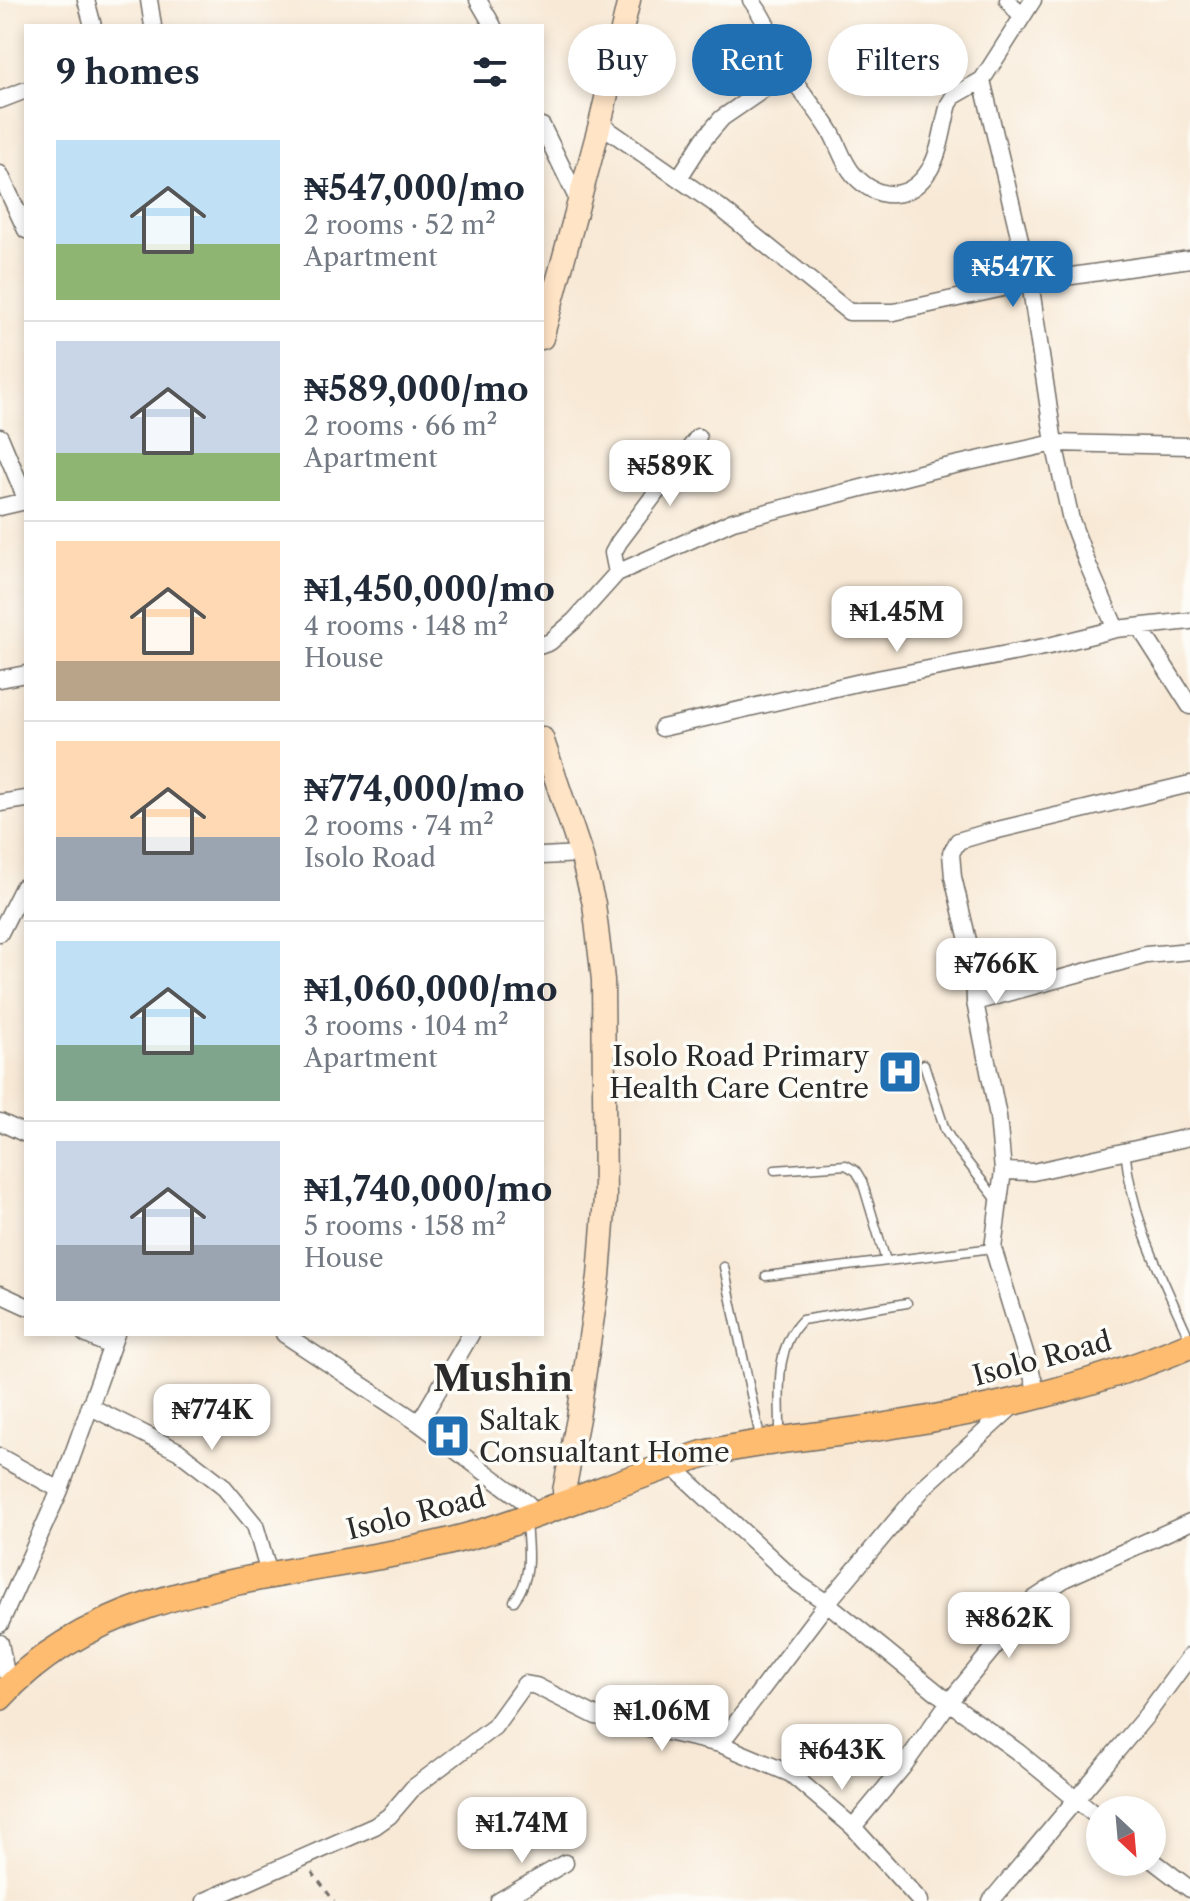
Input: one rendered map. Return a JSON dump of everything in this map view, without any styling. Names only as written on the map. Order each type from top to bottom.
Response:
[{"type":"main road","points":[[544,330],[600,124],[629,0]]},
{"type":"main road","points":[[544,744],[581,854],[594,904],[603,980],[605,1198],[597,1291],[564,1491]]},
{"type":"main road","name":"Isolo Road","points":[[2,1684],[65,1632],[113,1606],[181,1581],[417,1536],[527,1510],[670,1464],[741,1445],[860,1430],[1122,1371],[1189,1335]]},
{"type":"main road","name":"Isolo Road","points":[[2,1684],[17,1678],[78,1637],[147,1606],[233,1583],[380,1558],[480,1533],[564,1491],[702,1443],[769,1430],[1026,1392]]},
{"type":"street","points":[[86,0],[92,24]]},
{"type":"street","points":[[149,0],[153,24]]},
{"type":"street","points":[[478,0],[491,24]]},
{"type":"street","points":[[751,0],[767,24]]},
{"type":"street","points":[[1008,0],[1021,17]]},
{"type":"street","points":[[806,96],[831,132],[854,175],[877,193],[894,196],[922,180],[932,166],[949,104],[954,96],[982,80],[1033,0]]},
{"type":"street","points":[[982,80],[1030,282],[1054,443],[1071,520],[1116,629]]},
{"type":"street","points":[[0,100],[24,91]]},
{"type":"street","points":[[679,178],[722,118],[754,96]]},
{"type":"street","points":[[600,124],[718,206],[849,312],[894,312],[1030,282],[1190,259]]},
{"type":"street","points":[[544,130],[578,200]]},
{"type":"street","points":[[0,174],[24,226]]},
{"type":"street","points":[[0,437],[24,495]]},
{"type":"street","points":[[617,573],[613,553],[619,542],[698,437]]},
{"type":"street","points":[[544,644],[574,621],[617,573],[733,521],[932,470],[1054,443],[1190,446]]},
{"type":"street","points":[[0,507],[24,501]]},
{"type":"street","points":[[662,728],[861,682],[1049,646],[1116,629],[1190,621]]},
{"type":"street","points":[[1140,628],[1190,706]]},
{"type":"street","points":[[0,679],[24,674]]},
{"type":"street","points":[[720,1744],[827,1603],[926,1485],[1026,1392],[993,1248],[1003,1171],[996,1103],[975,1002],[974,966],[953,877],[951,853],[958,841],[1041,818],[1190,784]]},
{"type":"street","points":[[0,803],[24,799]]},
{"type":"street","points":[[544,856],[581,854]]},
{"type":"street","points":[[0,933],[23,887]]},
{"type":"street","points":[[975,1002],[1146,955],[1190,951]]},
{"type":"street","points":[[0,1122],[24,1133]]},
{"type":"street","points":[[1003,1171],[1033,1172],[1190,1137]]},
{"type":"street","points":[[0,1294],[24,1305]]},
{"type":"street","points":[[287,1336],[419,1423],[527,1510]]},
{"type":"street","points":[[419,1423],[470,1336]]},
{"type":"street","points":[[0,1624],[60,1490],[113,1340]]},
{"type":"street","points":[[89,1406],[178,1451],[222,1485],[255,1525],[266,1563]]},
{"type":"street","points":[[0,1457],[60,1490]]},
{"type":"street","points":[[670,1464],[799,1584],[1018,1752],[1086,1808]]},
{"type":"street","points":[[853,1827],[902,1768],[949,1702],[1034,1599],[1049,1587],[1190,1522]]},
{"type":"street","points":[[0,1643],[2,1684]]},
{"type":"street","points":[[991,1901],[1146,1716],[1190,1656]]},
{"type":"street","points":[[205,1901],[375,1826],[389,1816],[413,1788],[494,1727],[525,1684],[536,1686],[596,1716],[720,1744],[791,1774],[853,1827],[920,1901]]},
{"type":"street","points":[[499,1901],[565,1863]]},
{"type":"street","points":[[1166,1871],[1190,1889]]},
{"type":"lane","points":[[924,1064],[945,1130],[998,1201]]},
{"type":"lane","points":[[1125,1150],[1132,1200],[1143,1236],[1189,1335]]},
{"type":"lane","points":[[775,1170],[846,1165],[856,1171],[862,1181],[886,1261]]},
{"type":"lane","points":[[766,1276],[993,1248]]},
{"type":"lane","points":[[724,1267],[769,1430]]},
{"type":"lane","points":[[769,1430],[786,1342],[802,1320],[907,1303]]},
{"type":"lane","points":[[514,1601],[522,1591],[529,1571],[527,1510]]},
{"type":"path","points":[[302,1857],[334,1901]]},
{"type":"place","name":"Isolo Road Primary Health Care Centre","points":[[900,1072]]},
{"type":"place","name":"Saltak Consualtant Home","points":[[448,1436]]},
{"type":"district","name":"Mushin","points":[[503,1378]]}]
